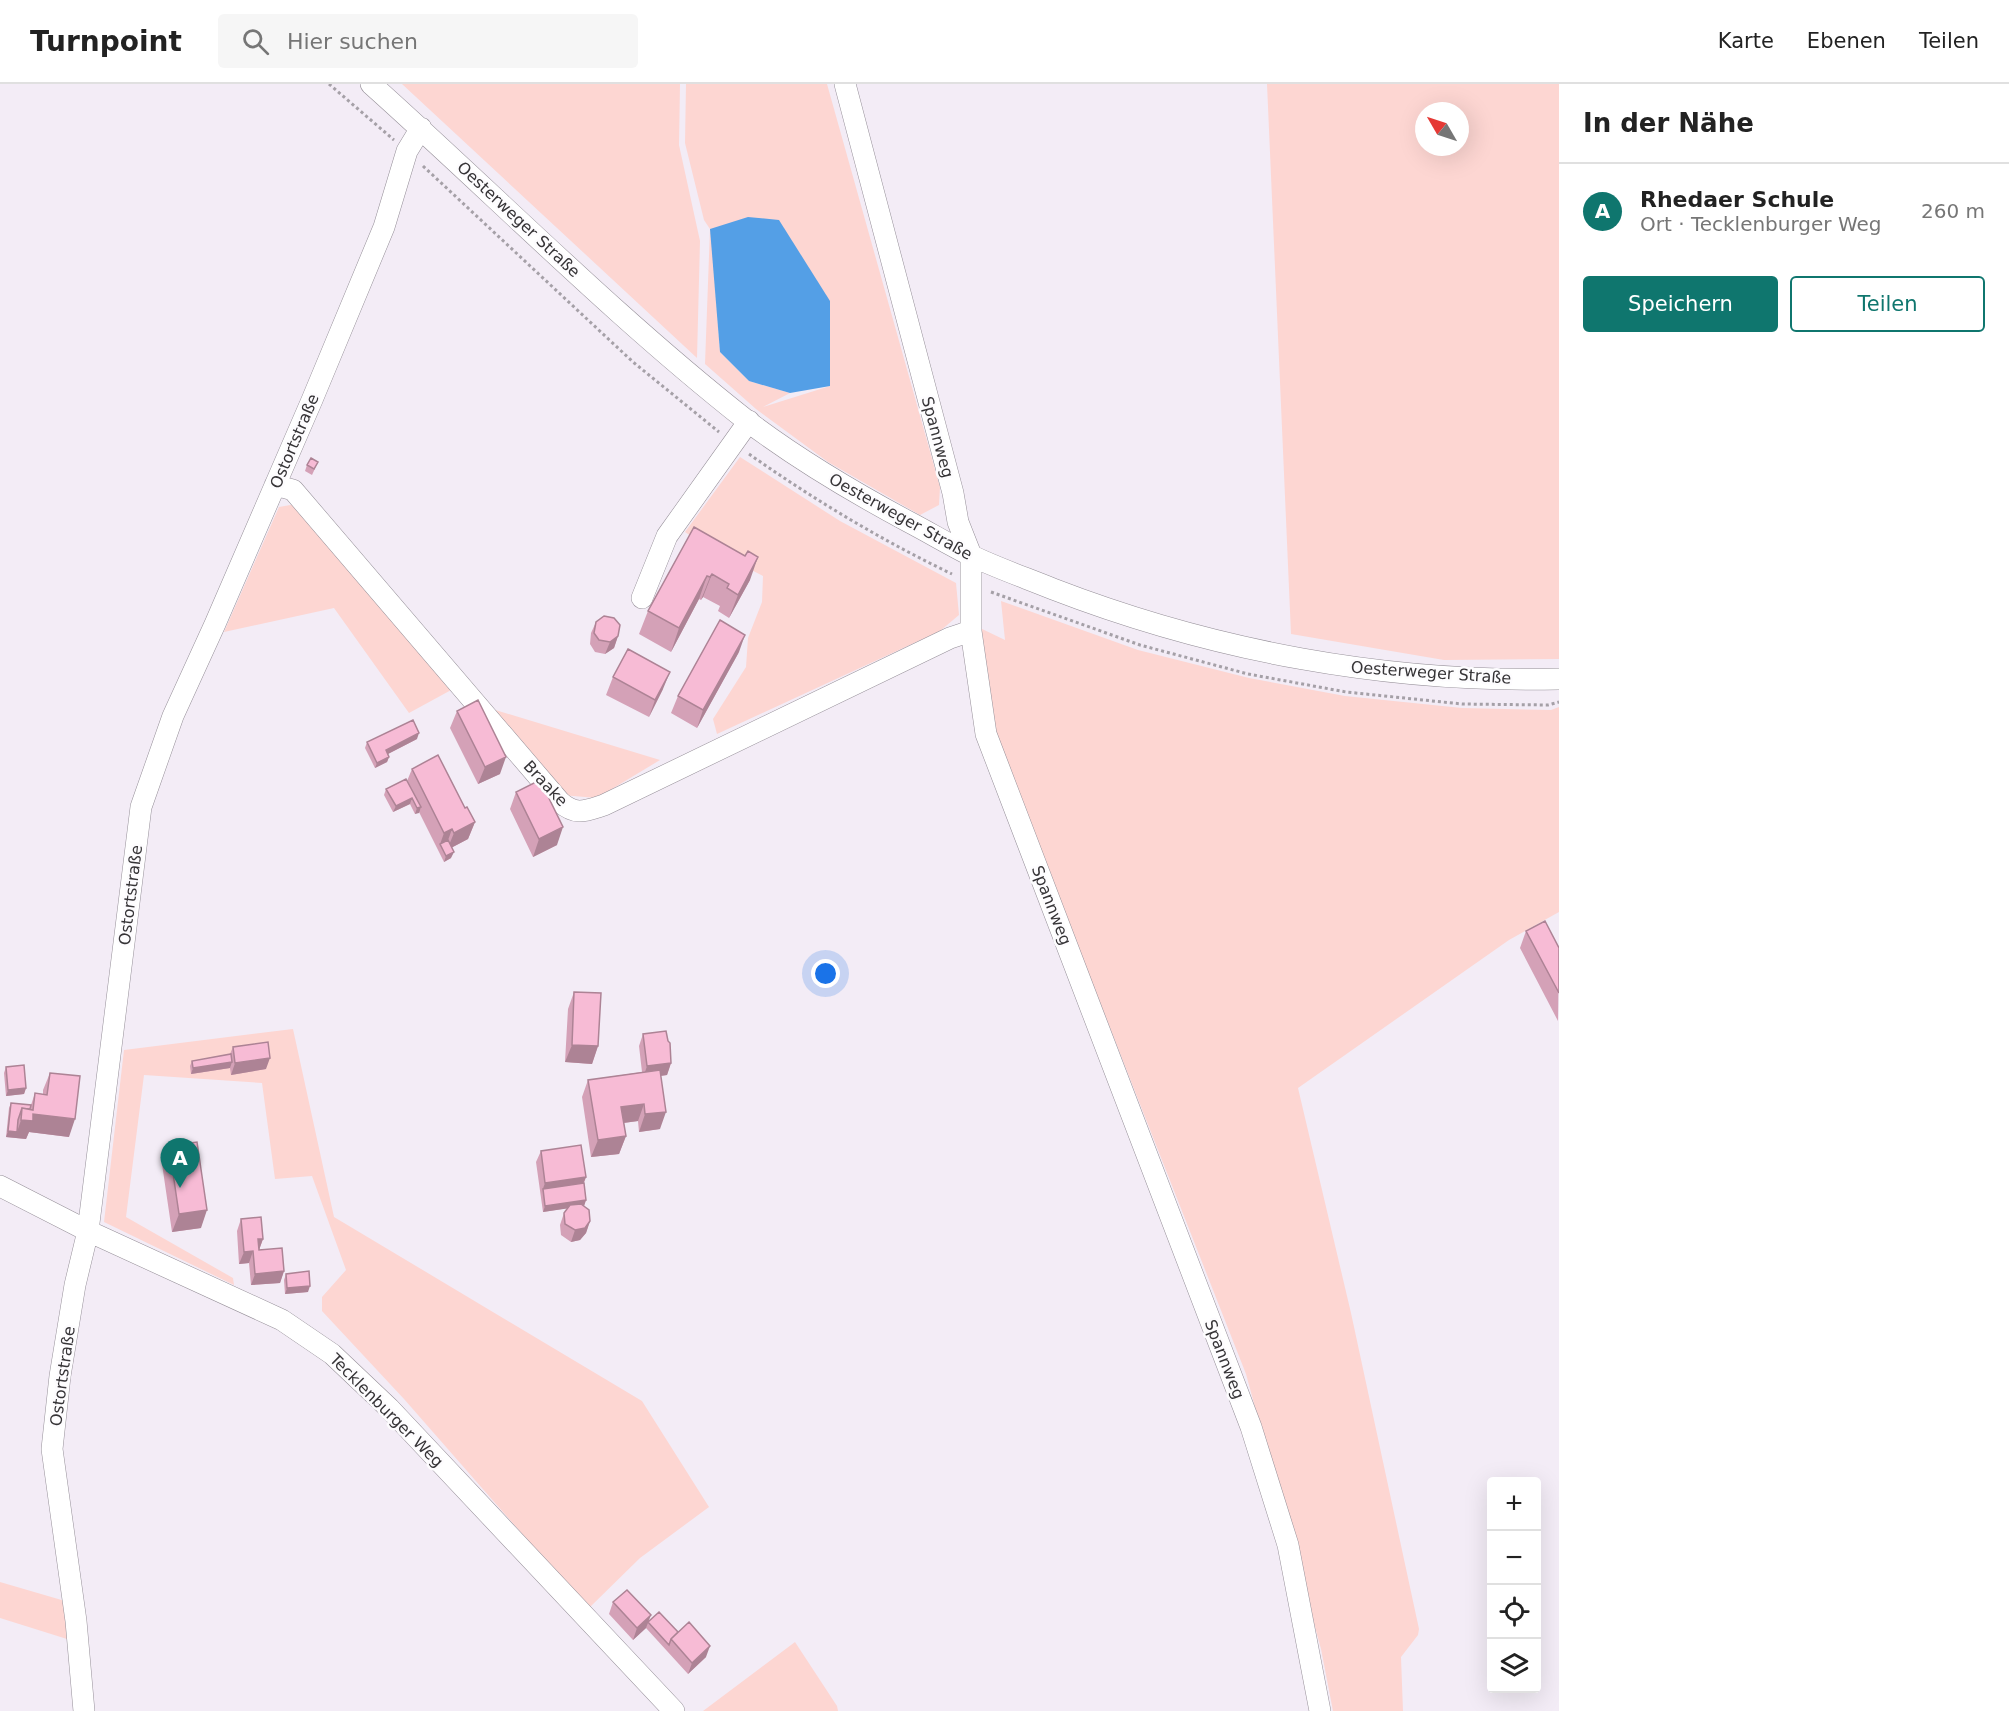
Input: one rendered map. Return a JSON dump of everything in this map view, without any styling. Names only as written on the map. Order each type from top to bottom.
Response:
[{"type":"street","name":"Oesterweger Straße","points":[[371,84],[658,348],[749,422],[860,495],[971,555],[1127,616],[1227,644],[1370,670],[1559,679]]},
{"type":"street","name":"Spannweg","points":[[845,84],[953,493],[958,522],[971,555],[971,632],[986,734],[1251,1427],[1288,1545],[1320,1711]]},
{"type":"street","name":"Ostortstraße","points":[[84,1711],[76,1621],[52,1449],[75,1285],[88,1231],[141,807],[173,716],[275,485],[384,227],[407,151],[421,128]]},
{"type":"street","points":[[642,598],[667,536],[749,422]]},
{"type":"street","name":"Braake","points":[[275,485],[293,490],[569,810],[584,812],[604,805],[950,638],[971,632]]},
{"type":"street","name":"Tecklenburger Weg","points":[[0,1186],[88,1231],[282,1320],[332,1354],[397,1416],[674,1711]]},
{"type":"path","points":[[329,84],[407,151],[633,362],[733,444],[777,474],[902,549],[1004,597],[1140,645],[1248,674],[1346,692],[1462,704],[1548,705],[1559,702]]},
{"type":"shaded area","points":[[402,84],[680,84],[679,145],[700,241],[697,358]]},
{"type":"shaded area","points":[[686,84],[827,84],[940,487],[939,505],[920,515],[828,462],[756,409],[705,364],[710,229],[704,220],[685,143]],"holes":[[[711,229],[830,386],[763,407],[790,393],[749,381],[720,352]]]},
{"type":"shaded area","points":[[1267,84],[1559,84],[1559,659],[1444,660],[1291,634]]},
{"type":"shaded area","points":[[740,457],[840,521],[956,583],[959,615],[940,631],[717,734],[713,719],[746,667],[748,638],[762,602],[763,576],[707,547],[685,532]]},
{"type":"shaded area","points":[[296,504],[453,689],[409,713],[334,608],[224,632],[279,507]]},
{"type":"shaded area","points":[[1001,601],[1138,650],[1249,678],[1345,696],[1462,708],[1551,710],[1559,707],[1559,912],[1509,940],[1298,1088],[1351,1313],[1419,1629],[1418,1635],[1401,1657],[1403,1711],[1333,1711],[1321,1649],[1246,1374],[993,730],[980,628],[1005,640]]},
{"type":"shaded area","points":[[489,708],[660,760],[597,798],[561,795]]},
{"type":"shaded area","points":[[293,1029],[334,1217],[642,1401],[709,1507],[640,1558],[588,1609],[404,1399],[322,1311],[322,1297],[346,1270],[312,1176],[275,1179],[262,1083],[144,1075],[126,1217],[233,1278],[234,1285],[104,1222],[124,1050]]},
{"type":"shaded area","points":[[0,1582],[65,1601],[67,1639],[0,1618]]},
{"type":"shaded area","points":[[795,1642],[838,1711],[703,1711]]},
{"type":"water","points":[[748,217],[779,220],[830,301],[830,386],[790,393],[749,381],[720,352],[710,229]]},
{"type":"building","points":[[311,458],[318,462],[314,469],[307,465]]},
{"type":"building","points":[[694,527],[745,556],[748,551],[758,557],[738,595],[727,588],[729,584],[712,574],[710,577],[707,576],[679,628],[648,611]]},
{"type":"building","points":[[604,616],[614,618],[620,625],[618,636],[610,642],[599,640],[594,633],[596,622]]},
{"type":"building","points":[[720,620],[745,635],[703,710],[678,696]]},
{"type":"building","points":[[628,649],[670,672],[655,700],[613,677]]},
{"type":"building","points":[[478,700],[506,757],[485,767],[457,711]]},
{"type":"building","points":[[413,720],[419,733],[386,750],[389,757],[377,763],[367,742]]},
{"type":"building","points":[[438,755],[465,808],[467,807],[475,822],[454,833],[452,829],[444,833],[412,769]]},
{"type":"building","points":[[406,779],[421,807],[417,808],[412,798],[396,806],[386,789]]},
{"type":"building","points":[[540,780],[563,827],[539,839],[516,792]]},
{"type":"building","points":[[448,840],[454,852],[446,856],[440,844]]},
{"type":"building","points":[[1545,921],[1559,948],[1559,993],[1526,931]]},
{"type":"building","points":[[574,992],[601,993],[598,1046],[572,1045]]},
{"type":"building","points":[[666,1031],[670,1043],[671,1063],[647,1066],[643,1034]]},
{"type":"building","points":[[268,1042],[270,1058],[235,1063],[233,1047]]},
{"type":"building","points":[[231,1054],[232,1062],[193,1068],[192,1061]]},
{"type":"building","points":[[24,1065],[26,1088],[8,1090],[6,1067]]},
{"type":"building","points":[[660,1070],[666,1112],[645,1114],[644,1104],[621,1107],[626,1136],[598,1140],[588,1080]]},
{"type":"building","points":[[50,1073],[80,1076],[75,1119],[33,1114],[33,1121],[21,1120],[22,1108],[33,1110],[35,1093],[47,1095]]},
{"type":"building","points":[[11,1103],[31,1105],[30,1109],[22,1108],[17,1132],[8,1131]]},
{"type":"building","points":[[197,1142],[207,1210],[179,1214],[169,1146]]},
{"type":"building","points":[[581,1145],[586,1177],[545,1183],[541,1151]]},
{"type":"building","points":[[584,1183],[586,1200],[545,1206],[543,1189]]},
{"type":"building","points":[[581,1204],[589,1210],[590,1221],[585,1228],[575,1230],[565,1224],[564,1213],[570,1205]]},
{"type":"building","points":[[261,1217],[263,1239],[258,1239],[259,1250],[282,1248],[284,1271],[255,1274],[253,1251],[244,1252],[241,1219]]},
{"type":"building","points":[[309,1271],[310,1286],[287,1288],[286,1274]]},
{"type":"building","points":[[627,1590],[651,1615],[637,1628],[613,1602]]},
{"type":"building","points":[[659,1612],[678,1632],[669,1645],[648,1622]]},
{"type":"building","points":[[689,1622],[710,1646],[692,1663],[671,1639]]},
{"type":"place","name":"Rhedaer Schule","points":[[180,1188]]}]
